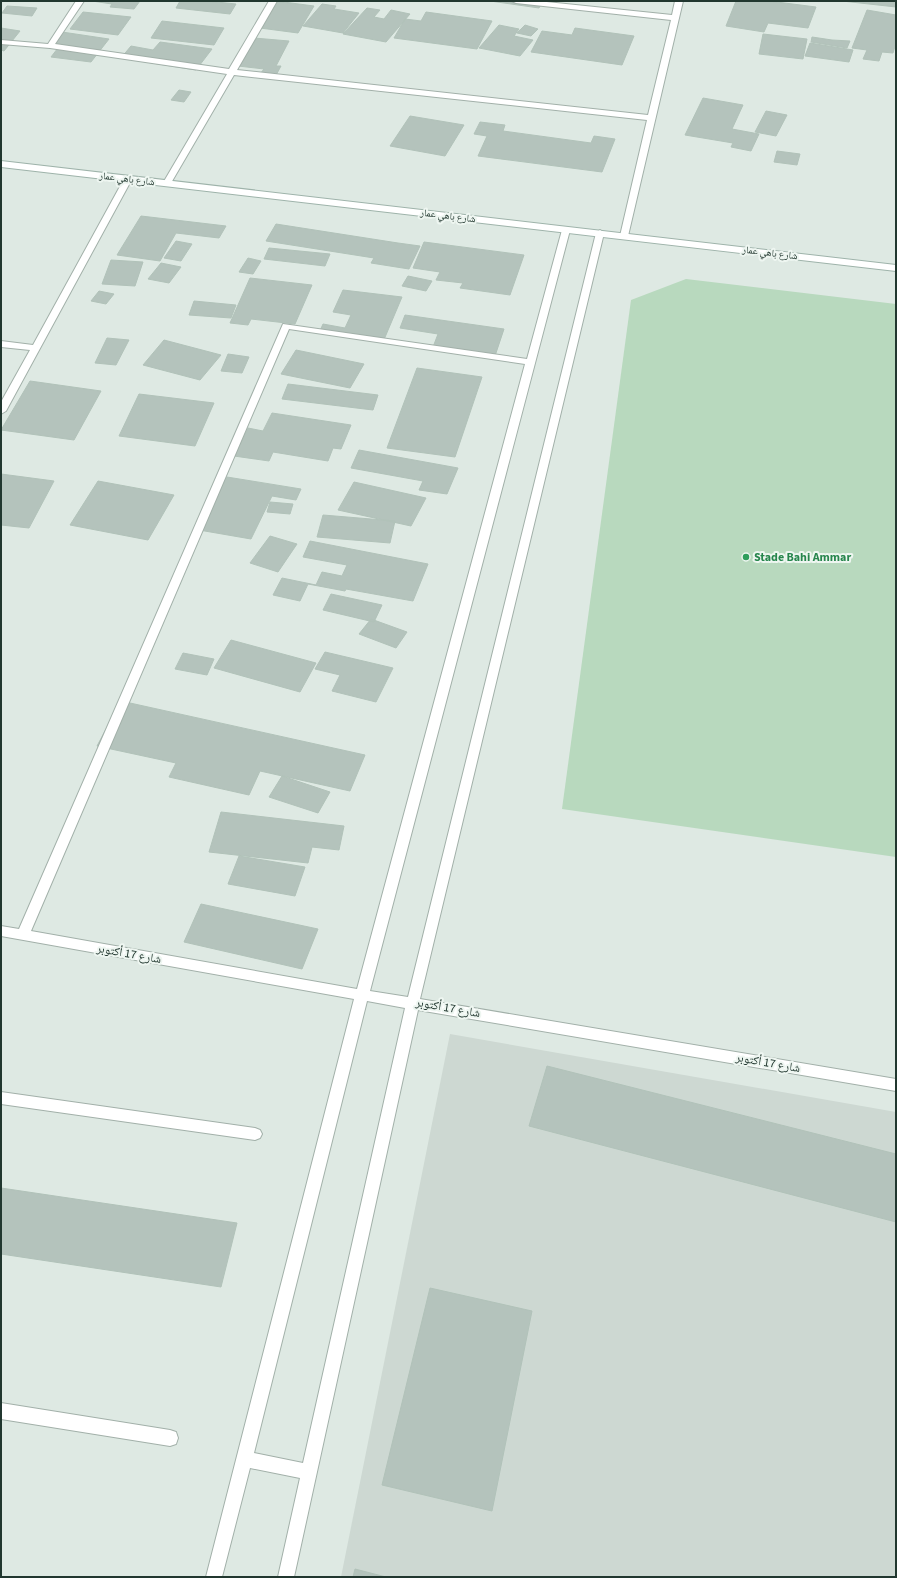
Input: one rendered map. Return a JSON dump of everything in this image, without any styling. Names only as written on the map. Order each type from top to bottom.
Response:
[{"type":"street","points":[[50,46],[80,1]]},
{"type":"street","points":[[167,183],[273,1]]},
{"type":"street","points":[[516,1],[675,18]]},
{"type":"street","points":[[624,236],[653,118],[679,1]]},
{"type":"street","points":[[1,42],[50,46],[232,72],[653,118]]},
{"type":"street","name":"شارع باهي عمار","points":[[1,164],[896,268]]},
{"type":"street","points":[[1,411],[128,179]]},
{"type":"street","points":[[214,1577],[362,995],[566,230]]},
{"type":"street","points":[[286,1577],[413,1002],[600,233]]},
{"type":"street","points":[[23,935],[286,326],[531,362]]},
{"type":"street","points":[[1,344],[36,348]]},
{"type":"street","name":"شارع 17 أكتوبر","points":[[1,931],[362,995],[413,1002],[896,1085]]},
{"type":"street","points":[[1,1098],[255,1134]]},
{"type":"street","points":[[1,1411],[170,1438]]},
{"type":"street","points":[[245,1459],[310,1472]]},
{"type":"shaded area","points":[[450,1034],[896,1112],[896,1577],[341,1577]]},
{"type":"green space","name":"Stade Bahi Ammar","points":[[686,279],[896,304],[896,857],[562,809],[631,300]]},
{"type":"building","points":[[92,1],[140,1],[134,9],[110,7],[112,4]]},
{"type":"building","points":[[180,1],[207,1],[236,4],[230,14],[176,8]]},
{"type":"building","points":[[276,1],[314,6],[298,33],[260,28]]},
{"type":"building","points":[[490,1],[543,1],[539,8]]},
{"type":"building","points":[[736,1],[769,1],[816,7],[808,28],[768,23],[764,32],[726,26]]},
{"type":"building","points":[[842,1],[896,1],[896,7]]},
{"type":"building","points":[[322,4],[336,6],[334,9],[359,13],[343,33],[303,26]]},
{"type":"building","points":[[7,6],[37,8],[32,16],[2,13]]},
{"type":"building","points":[[367,8],[380,10],[374,17],[384,19],[391,10],[410,14],[386,42],[343,34]]},
{"type":"building","points":[[867,10],[896,15],[896,43],[893,53],[882,52],[879,61],[863,59],[867,50],[852,48]]},
{"type":"building","points":[[83,12],[131,17],[118,35],[70,29]]},
{"type":"building","points":[[426,12],[492,21],[477,49],[394,38],[405,19],[421,21]]},
{"type":"building","points":[[162,21],[224,28],[214,45],[151,38]]},
{"type":"building","points":[[499,25],[519,29],[514,36],[533,40],[520,56],[479,48]]},
{"type":"building","points":[[525,25],[538,29],[531,36],[517,33]]},
{"type":"building","points":[[1,28],[20,31],[4,51],[1,50]]},
{"type":"building","points":[[575,28],[634,36],[622,65],[531,52],[542,31],[572,35]]},
{"type":"building","points":[[62,32],[109,39],[91,62],[51,57],[61,44],[54,43]]},
{"type":"building","points":[[763,34],[807,39],[803,59],[759,54]]},
{"type":"building","points":[[812,37],[850,41],[847,48],[811,42]]},
{"type":"building","points":[[254,38],[289,41],[276,66],[281,66],[275,77],[260,74],[264,69],[238,66]]},
{"type":"building","points":[[160,42],[212,49],[196,70],[121,58],[131,46],[153,50]]},
{"type":"building","points":[[810,43],[853,50],[849,62],[805,56]]},
{"type":"building","points":[[179,90],[191,92],[184,102],[171,100]]},
{"type":"building","points":[[703,98],[743,105],[732,129],[759,134],[751,151],[731,147],[733,143],[685,135]]},
{"type":"building","points":[[766,111],[787,115],[776,136],[755,132]]},
{"type":"building","points":[[410,116],[464,125],[445,156],[390,146]]},
{"type":"building","points":[[480,122],[505,125],[503,131],[591,143],[594,136],[615,139],[602,172],[478,156],[487,136],[474,134]]},
{"type":"building","points":[[777,151],[800,154],[797,165],[774,162]]},
{"type":"building","points":[[141,216],[226,226],[219,238],[176,233],[160,261],[117,255]]},
{"type":"building","points":[[276,224],[420,246],[409,269],[371,263],[374,258],[266,241]]},
{"type":"building","points":[[176,241],[192,244],[181,261],[164,258]]},
{"type":"building","points":[[424,242],[524,255],[510,295],[460,288],[463,283],[436,280],[440,272],[413,268]]},
{"type":"building","points":[[269,248],[330,254],[325,266],[264,259]]},
{"type":"building","points":[[248,258],[261,261],[253,274],[239,272]]},
{"type":"building","points":[[111,260],[143,262],[135,286],[102,284]]},
{"type":"building","points":[[161,263],[181,267],[169,283],[148,279]]},
{"type":"building","points":[[408,276],[432,281],[426,291],[402,286]]},
{"type":"building","points":[[250,278],[312,285],[295,324],[251,319],[248,325],[230,323]]},
{"type":"building","points":[[343,290],[402,297],[383,342],[319,333],[323,324],[345,328],[351,315],[333,312]]},
{"type":"building","points":[[99,291],[114,294],[106,304],[91,301]]},
{"type":"building","points":[[194,301],[236,305],[231,318],[189,315]]},
{"type":"building","points":[[405,315],[504,329],[495,356],[433,347],[438,334],[400,328]]},
{"type":"building","points":[[107,338],[129,340],[116,365],[95,363]]},
{"type":"building","points":[[164,340],[221,355],[200,380],[143,365]]},
{"type":"building","points":[[296,350],[364,364],[350,388],[281,374]]},
{"type":"building","points":[[228,354],[249,357],[242,373],[221,371]]},
{"type":"building","points":[[417,368],[482,377],[455,457],[387,448]]},
{"type":"building","points":[[30,381],[101,391],[74,440],[1,430]]},
{"type":"building","points":[[288,384],[378,395],[373,410],[282,399]]},
{"type":"building","points":[[139,394],[214,403],[195,446],[119,436]]},
{"type":"building","points":[[272,413],[351,425],[341,449],[333,448],[328,461],[273,452],[269,461],[234,456],[248,428],[263,431]]},
{"type":"building","points":[[359,450],[458,468],[447,494],[419,490],[423,481],[351,468]]},
{"type":"building","points":[[1,474],[54,481],[29,528],[1,525]]},
{"type":"building","points":[[227,477],[301,489],[296,500],[272,496],[251,539],[199,530]]},
{"type":"building","points":[[98,481],[174,495],[148,540],[70,525]]},
{"type":"building","points":[[354,482],[426,498],[411,526],[338,510]]},
{"type":"building","points":[[270,502],[293,504],[290,514],[267,512]]},
{"type":"building","points":[[323,515],[395,521],[390,543],[317,537]]},
{"type":"building","points":[[270,536],[297,544],[278,572],[250,563]]},
{"type":"building","points":[[310,541],[428,564],[413,601],[308,584],[300,601],[273,595],[282,578],[316,585],[322,572],[342,576],[347,565],[303,557]]},
{"type":"building","points":[[331,594],[382,605],[374,622],[323,610]]},
{"type":"building","points":[[371,619],[407,632],[396,648],[359,634]]},
{"type":"building","points":[[231,640],[316,663],[300,692],[214,668]]},
{"type":"building","points":[[325,652],[393,668],[376,702],[332,691],[340,675],[315,669]]},
{"type":"building","points":[[183,653],[214,659],[207,675],[175,669]]},
{"type":"building","points":[[121,701],[365,755],[350,791],[260,771],[249,795],[169,777],[176,763],[97,746]]},
{"type":"building","points":[[282,776],[330,792],[318,813],[269,797]]},
{"type":"building","points":[[221,812],[344,826],[339,850],[312,847],[308,863],[209,852]]},
{"type":"building","points":[[239,856],[305,867],[295,896],[228,884]]},
{"type":"building","points":[[201,904],[318,929],[302,969],[184,942]]},
{"type":"building","points":[[547,1066],[896,1154],[896,1222],[529,1126]]},
{"type":"building","points":[[1,1188],[237,1223],[221,1287],[1,1254]]},
{"type":"building","points":[[430,1288],[532,1311],[492,1511],[382,1485]]},
{"type":"building","points":[[355,1569],[386,1577],[353,1577]]},
{"type":"place","name":"Stade Bahi Ammar","points":[[746,557]]}]
